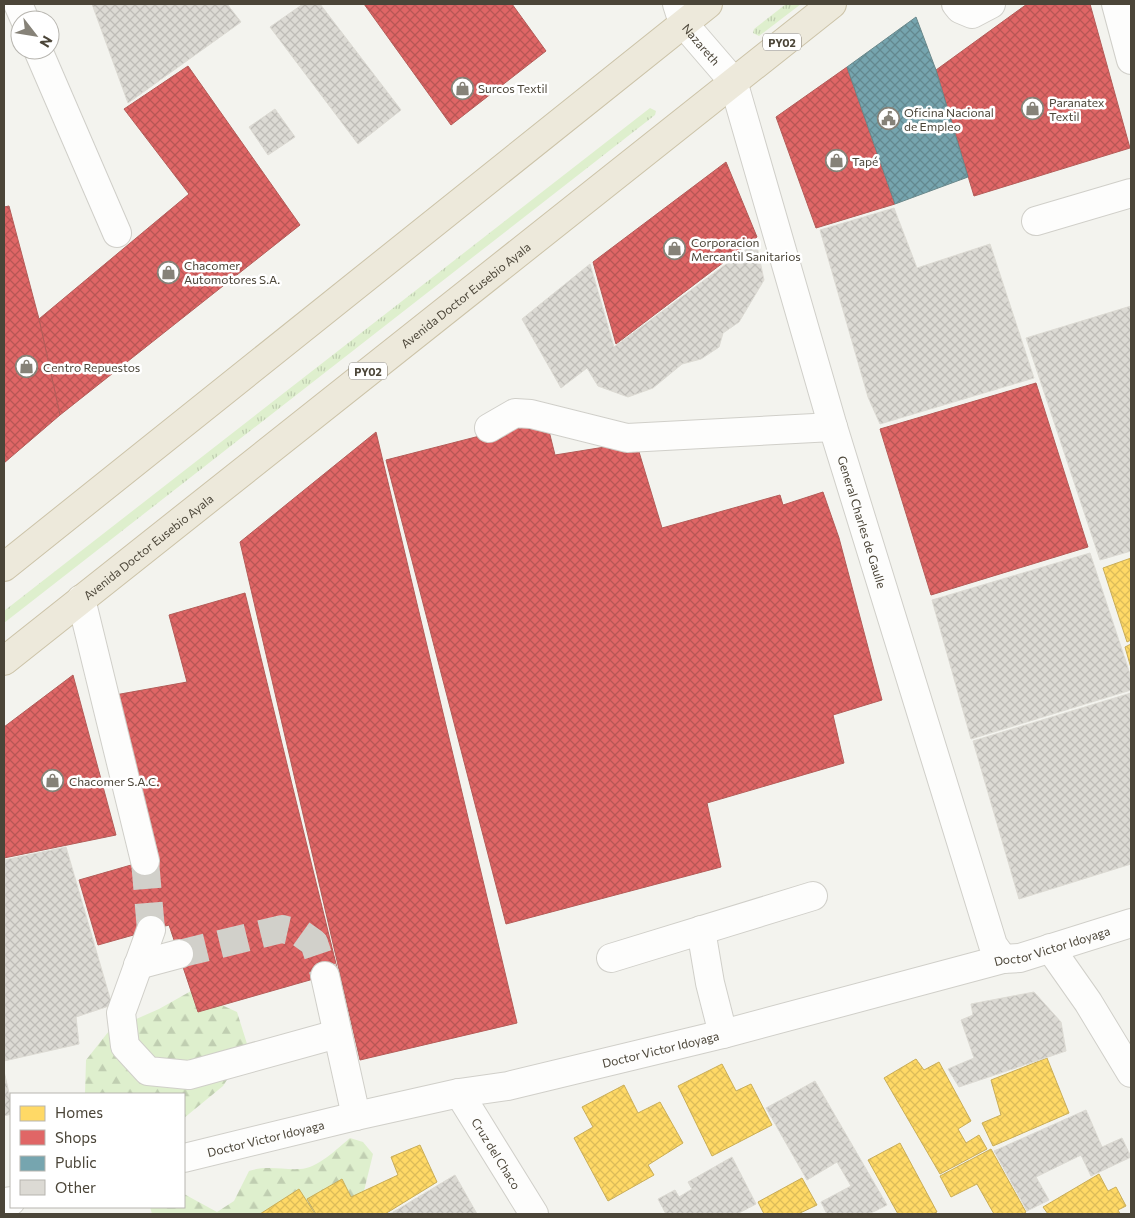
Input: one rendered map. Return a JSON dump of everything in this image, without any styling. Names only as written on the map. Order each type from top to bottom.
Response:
[{"type":"highway","points":[[4,567],[680,14],[708,4]]},
{"type":"highway","name":"Avenida Doctor Eusebio Ayala","points":[[4,662],[832,4]]},
{"type":"street","points":[[956,4],[960,9],[972,14],[991,4]]},
{"type":"street","points":[[1116,4],[1131,60]]},
{"type":"street","name":"Nazareth","points":[[680,14],[733,81]]},
{"type":"street","points":[[42,60],[117,232]]},
{"type":"street","name":"General Charles de Gaulle","points":[[733,81],[832,427],[993,945],[1004,959]]},
{"type":"street","points":[[1036,221],[1131,193]]},
{"type":"street","points":[[489,428],[515,413],[531,414],[627,438],[832,427]]},
{"type":"street","points":[[82,599],[145,861]]},
{"type":"street","points":[[610,958],[814,896]]},
{"type":"street","name":"Doctor Victor Idoyaga","points":[[185,1158],[459,1093],[508,1086],[723,1034],[1004,959],[1020,958],[1131,923]]},
{"type":"street","points":[[151,930],[121,1013],[125,1046],[148,1072],[188,1075],[337,1034]]},
{"type":"street","points":[[702,930],[710,982],[723,1034]]},
{"type":"street","points":[[1050,948],[1088,1002],[1131,1073]]},
{"type":"street","points":[[138,965],[179,954]]},
{"type":"street","points":[[325,976],[356,1116]]},
{"type":"street","name":"Cruz del Chaco","points":[[459,1093],[534,1214]]},
{"type":"green space","points":[[786,4],[801,4],[759,36],[753,33],[754,29]]},
{"type":"green space","points":[[650,108],[656,111],[655,115],[4,623],[4,611]]},
{"type":"green space","points":[[191,991],[237,1012],[248,1047],[223,1086],[185,1117],[185,1093],[85,1093],[86,1060],[109,1031],[159,1009]]},
{"type":"green space","points":[[350,1138],[363,1142],[373,1154],[364,1191],[347,1214],[152,1214],[150,1208],[185,1208],[185,1195],[217,1212],[234,1201],[249,1171],[262,1168],[307,1168],[327,1157]]},
{"type":"building: Homes","points":[[1131,558],[1131,640],[1127,642],[1103,568]]},
{"type":"building: Homes","points":[[1131,644],[1131,668],[1125,647]]},
{"type":"building: Homes","points":[[1047,1058],[1069,1113],[993,1146],[982,1123],[1001,1115],[991,1080]]},
{"type":"building: Homes","points":[[916,1059],[924,1070],[939,1062],[971,1121],[958,1129],[966,1143],[979,1135],[987,1149],[940,1174],[884,1078]]},
{"type":"building: Homes","points":[[722,1064],[736,1091],[751,1084],[772,1125],[712,1156],[678,1086]]},
{"type":"building: Homes","points":[[624,1085],[638,1113],[660,1102],[683,1143],[648,1165],[654,1175],[608,1201],[574,1138],[593,1127],[582,1107]]},
{"type":"building: Homes","points":[[900,1143],[937,1212],[932,1214],[898,1214],[868,1160]]},
{"type":"building: Homes","points":[[420,1145],[437,1182],[385,1214],[316,1214],[307,1199],[342,1179],[351,1197],[398,1175],[391,1157]]},
{"type":"building: Homes","points":[[991,1149],[1026,1212],[1023,1214],[994,1214],[977,1184],[951,1197],[940,1176]]},
{"type":"building: Homes","points":[[1099,1174],[1108,1191],[1116,1187],[1126,1206],[1118,1210],[1120,1214],[1048,1214],[1043,1207]]},
{"type":"building: Homes","points":[[802,1178],[817,1205],[798,1214],[764,1214],[758,1202]]},
{"type":"building: Homes","points":[[299,1189],[315,1214],[260,1214]]},
{"type":"building: Shops","name":"Surcos Textil","points":[[364,4],[512,4],[546,51],[451,125]]},
{"type":"building: Shops","name":"Paranatex Textil","points":[[1027,4],[1090,4],[1130,148],[974,196],[936,70]]},
{"type":"building: Shops","name":"Chacomer Automotores S.A.","points":[[188,66],[300,225],[60,415],[39,319],[189,194],[124,109]]},
{"type":"building: Shops","name":"Tapé","points":[[847,67],[895,204],[816,228],[776,117]]},
{"type":"building: Shops","name":"Corporacion Mercantil Sanitarios","points":[[726,162],[757,237],[616,344],[593,262]]},
{"type":"building: Shops","name":"Centro Repuestos","points":[[9,206],[39,319],[60,415],[4,463],[4,207]]},
{"type":"building: Shops","points":[[1036,383],[1088,547],[931,595],[880,429]]},
{"type":"building: Shops","points":[[546,419],[555,455],[636,442],[662,528],[780,495],[783,505],[823,492],[839,538],[882,700],[833,715],[844,763],[707,803],[721,867],[506,924],[386,460]]},
{"type":"building: Shops","points":[[376,432],[517,1023],[360,1060],[240,542]]},
{"type":"building: Shops","points":[[245,593],[338,972],[198,1012],[169,925],[98,945],[79,880],[145,861],[115,695],[187,682],[169,615]]},
{"type":"building: Shops","name":"Chacomer S.A.C.","points":[[73,675],[116,835],[4,858],[4,727]]},
{"type":"building: Public","points":[[916,17],[936,70],[968,177],[895,204],[847,67]]},
{"type":"building: Other","points":[[92,4],[227,4],[241,22],[128,103]]},
{"type":"building: Other","points":[[303,4],[320,4],[401,110],[358,144],[270,27]]},
{"type":"building: Other","points":[[275,109],[295,137],[268,155],[249,127]]},
{"type":"building: Other","points":[[894,208],[917,268],[990,244],[1034,378],[880,424],[868,397],[820,230]]},
{"type":"building: Other","points":[[756,242],[764,280],[739,322],[723,333],[719,347],[701,359],[682,364],[653,388],[628,397],[598,386],[587,368],[561,388],[522,319],[590,264],[614,347]]},
{"type":"building: Other","points":[[1131,306],[1131,551],[1100,560],[1026,338]]},
{"type":"building: Other","points":[[1090,553],[1131,677],[1131,690],[971,739],[932,600]]},
{"type":"building: Other","points":[[1131,693],[1131,864],[1019,899],[973,741]]},
{"type":"building: Other","points":[[66,847],[112,1005],[76,1017],[79,1044],[4,1061],[4,860]]},
{"type":"building: Other","points":[[1034,992],[1061,1022],[1066,1051],[959,1087],[948,1069],[974,1058],[961,1020],[973,1015],[971,1004]]},
{"type":"building: Other","points":[[4,1071],[10,1098],[10,1114],[4,1116]]},
{"type":"building: Other","points":[[815,1081],[887,1205],[869,1214],[827,1214],[821,1202],[851,1186],[837,1162],[807,1180],[766,1108]]},
{"type":"building: Other","points":[[1086,1110],[1102,1147],[1122,1138],[1131,1157],[1091,1176],[1081,1155],[1036,1177],[1049,1200],[1027,1211],[994,1151]]},
{"type":"building: Other","points":[[732,1157],[756,1204],[737,1214],[666,1214],[658,1199],[675,1190],[679,1197],[692,1189],[688,1182]]},
{"type":"building: Other","points":[[455,1175],[477,1214],[390,1214]]},
{"type":"tunnel","points":[[145,861],[151,930]]},
{"type":"tunnel","points":[[179,954],[282,929],[300,933],[314,943],[325,976]]},
{"type":"place","name":"Surcos Textil","points":[[462,88]]},
{"type":"place","name":"Paranatex Textil","points":[[1033,109]]},
{"type":"place","name":"Oficina Nacional de Empleo","points":[[888,119]]},
{"type":"place","name":"Tapé","points":[[836,161]]},
{"type":"place","name":"Corporacion Mercantil Sanitarios","points":[[675,249]]},
{"type":"place","name":"Chacomer Automotores S.A.","points":[[168,272]]},
{"type":"place","name":"Centro Repuestos","points":[[27,367]]},
{"type":"place","name":"Chacomer S.A.C.","points":[[53,781]]}]
